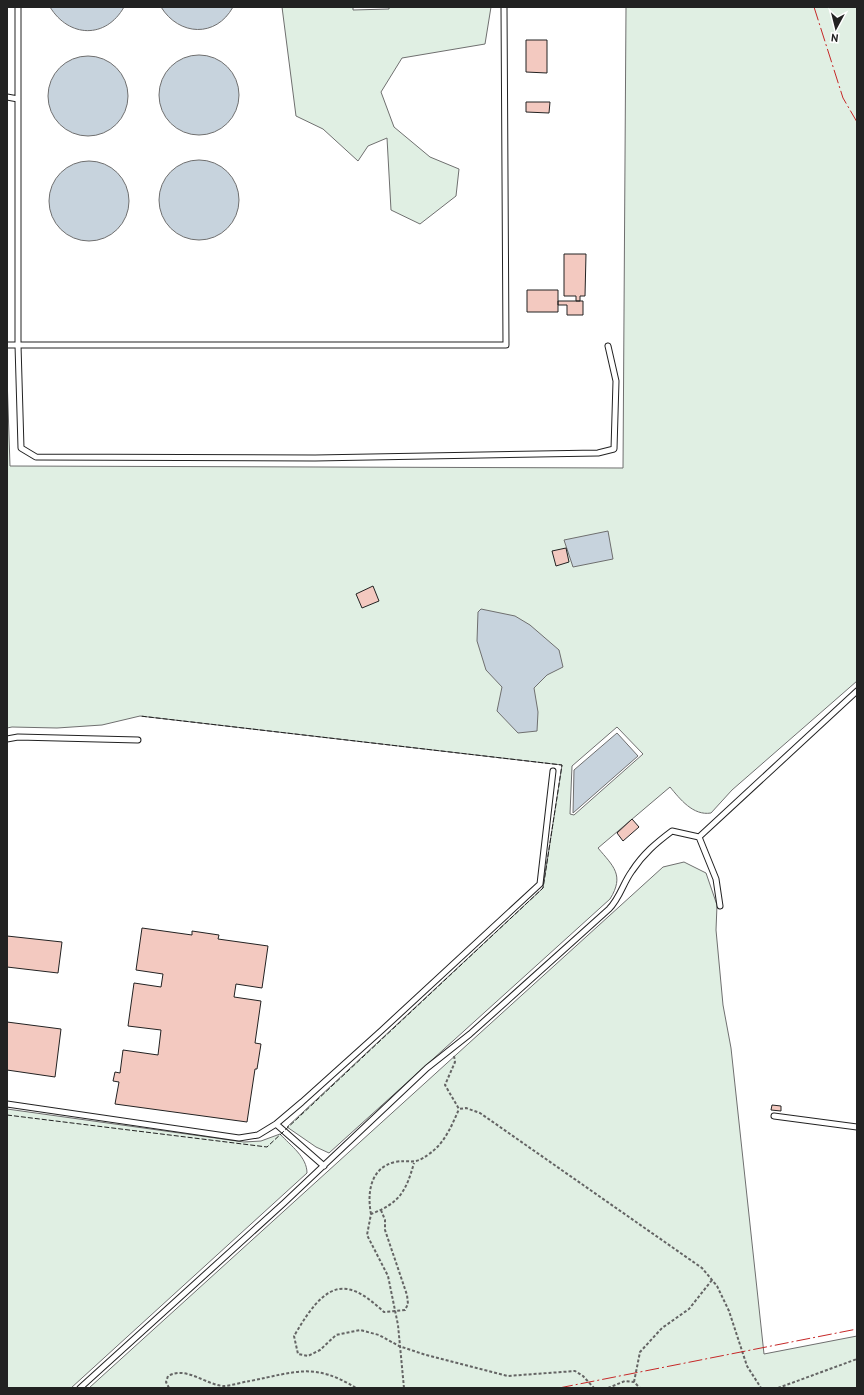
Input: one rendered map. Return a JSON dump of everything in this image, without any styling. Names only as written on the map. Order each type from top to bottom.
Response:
[{"type":"lane","points":[[18,7],[18,345],[21,448],[36,457],[315,458],[598,453],[614,449],[616,381],[608,346]]},
{"type":"lane","points":[[7,345],[506,345],[504,7]]},
{"type":"lane","points":[[7,97],[18,99]]},
{"type":"lane","points":[[698,837],[857,691]]},
{"type":"lane","points":[[7,739],[25,737],[138,740]]},
{"type":"lane","points":[[7,1104],[239,1138],[258,1135],[276,1124],[382,1030],[540,884],[553,771]]},
{"type":"lane","points":[[80,1388],[324,1166],[427,1068],[453,1048],[616,902],[631,871],[649,848],[672,831],[698,837]]},
{"type":"lane","points":[[698,837],[716,879],[720,906]]},
{"type":"lane","points":[[774,1116],[857,1127]]},
{"type":"lane","points":[[276,1124],[324,1166]]},
{"type":"path","points":[[453,1048],[455,1062],[445,1085],[459,1109]]},
{"type":"path","points":[[459,1109],[466,1108],[480,1113],[702,1268],[717,1286],[729,1311],[747,1366],[761,1388]]},
{"type":"path","points":[[404,1388],[400,1346],[388,1276],[367,1236],[371,1214],[369,1204],[370,1185],[380,1169],[395,1162],[414,1163],[430,1154],[447,1136],[459,1109]]},
{"type":"path","points":[[371,1214],[381,1210],[399,1198],[408,1183],[414,1163]]},
{"type":"path","points":[[381,1210],[385,1220],[385,1230],[407,1295],[408,1304],[405,1310],[384,1312],[362,1294],[347,1289],[331,1291],[316,1304],[294,1336],[298,1354],[308,1356],[320,1350],[336,1335],[360,1330],[379,1335],[400,1346],[426,1355],[508,1376],[575,1371],[583,1376],[594,1388]]},
{"type":"path","points":[[634,1382],[640,1352],[662,1328],[688,1309],[712,1280]]},
{"type":"path","points":[[778,1388],[857,1359]]},
{"type":"path","points":[[169,1388],[166,1382],[168,1376],[183,1372],[223,1386],[298,1371],[317,1371],[339,1377],[356,1388]]},
{"type":"path","points":[[608,1388],[625,1381],[634,1382],[640,1388]]},
{"type":"green space","points":[[282,7],[353,7],[353,10],[389,9],[389,7],[491,7],[485,44],[402,58],[381,92],[394,127],[430,157],[459,169],[456,196],[420,224],[391,210],[387,138],[368,146],[358,161],[323,129],[296,116]]},
{"type":"green space","points":[[626,7],[857,7],[857,681],[732,790],[711,813],[698,812],[688,806],[670,787],[598,848],[612,866],[617,877],[617,883],[610,899],[329,1153],[316,1147],[287,1127],[543,888],[562,765],[140,716],[102,725],[57,728],[7,728],[7,376],[10,466],[623,468]],"holes":[[[617,727],[643,754],[574,815],[570,814],[572,766]]]},
{"type":"green space","points":[[684,862],[706,873],[717,905],[716,930],[723,1005],[731,1048],[764,1354],[857,1336],[857,1388],[89,1388],[663,867]]},
{"type":"green space","points":[[7,1109],[244,1142],[261,1141],[280,1134],[301,1157],[307,1173],[71,1388],[7,1388]]},
{"type":"shaded area","points":[[50,7],[124,7],[108,25],[87,31],[67,25]]},
{"type":"shaded area","points":[[161,7],[233,7],[226,17],[217,24],[197,30],[177,24]]},
{"type":"shaded area","points":[[191,55],[207,55],[221,62],[232,73],[239,87],[239,103],[236,110],[227,123],[221,128],[207,135],[191,135],[177,128],[166,117],[159,103],[159,87],[166,73],[177,62]]},
{"type":"shaded area","points":[[80,56],[96,56],[110,62],[122,74],[128,88],[128,104],[122,118],[110,130],[96,136],[80,136],[66,130],[54,118],[48,104],[48,88],[54,74],[66,62]]},
{"type":"shaded area","points":[[191,160],[207,160],[228,171],[239,192],[239,208],[228,229],[207,240],[191,240],[177,234],[170,229],[165,222],[159,208],[159,192],[165,178],[170,171],[177,166]]},
{"type":"shaded area","points":[[81,161],[97,161],[111,168],[122,179],[129,193],[129,209],[126,216],[117,229],[111,234],[97,241],[81,241],[67,234],[56,223],[49,209],[49,193],[56,179],[67,168]]},
{"type":"shaded area","points":[[608,531],[613,559],[573,567],[564,540]]},
{"type":"shaded area","points":[[481,609],[515,616],[530,625],[559,650],[563,667],[547,675],[534,688],[538,712],[537,731],[518,733],[497,711],[502,687],[486,670],[477,641],[478,612]]},
{"type":"shaded area","points":[[617,733],[638,756],[573,813],[574,770]]},
{"type":"building","points":[[526,40],[547,40],[547,73],[526,72]]},
{"type":"building","points":[[526,102],[550,102],[549,113],[526,112]]},
{"type":"building","points":[[564,254],[586,254],[585,296],[580,296],[580,301],[576,301],[576,296],[564,296]]},
{"type":"building","points":[[527,290],[558,290],[558,312],[527,312]]},
{"type":"building","points":[[558,301],[583,301],[583,315],[567,315],[567,305],[558,305]]},
{"type":"building","points":[[566,548],[569,562],[556,566],[552,551]]},
{"type":"building","points":[[373,586],[379,601],[362,608],[356,594]]},
{"type":"building","points":[[632,819],[639,827],[623,841],[617,833]]},
{"type":"building","points":[[142,928],[192,935],[192,931],[219,935],[218,939],[268,946],[262,988],[236,984],[234,997],[261,1001],[255,1043],[261,1044],[257,1069],[255,1069],[247,1122],[115,1104],[119,1082],[113,1081],[115,1072],[120,1073],[123,1050],[158,1055],[161,1030],[128,1026],[134,983],[161,987],[163,974],[136,970]]},
{"type":"building","points":[[7,936],[62,942],[58,973],[7,967]]},
{"type":"building","points":[[7,1022],[61,1029],[55,1077],[7,1070]]},
{"type":"building","points":[[772,1105],[781,1106],[781,1111],[771,1110]]},
{"type":"fence","points":[[7,1115],[267,1147],[543,888],[562,765],[140,716]]},
{"type":"power","points":[[814,7],[843,98],[857,122]]},
{"type":"power","points":[[559,1388],[857,1329]]}]
